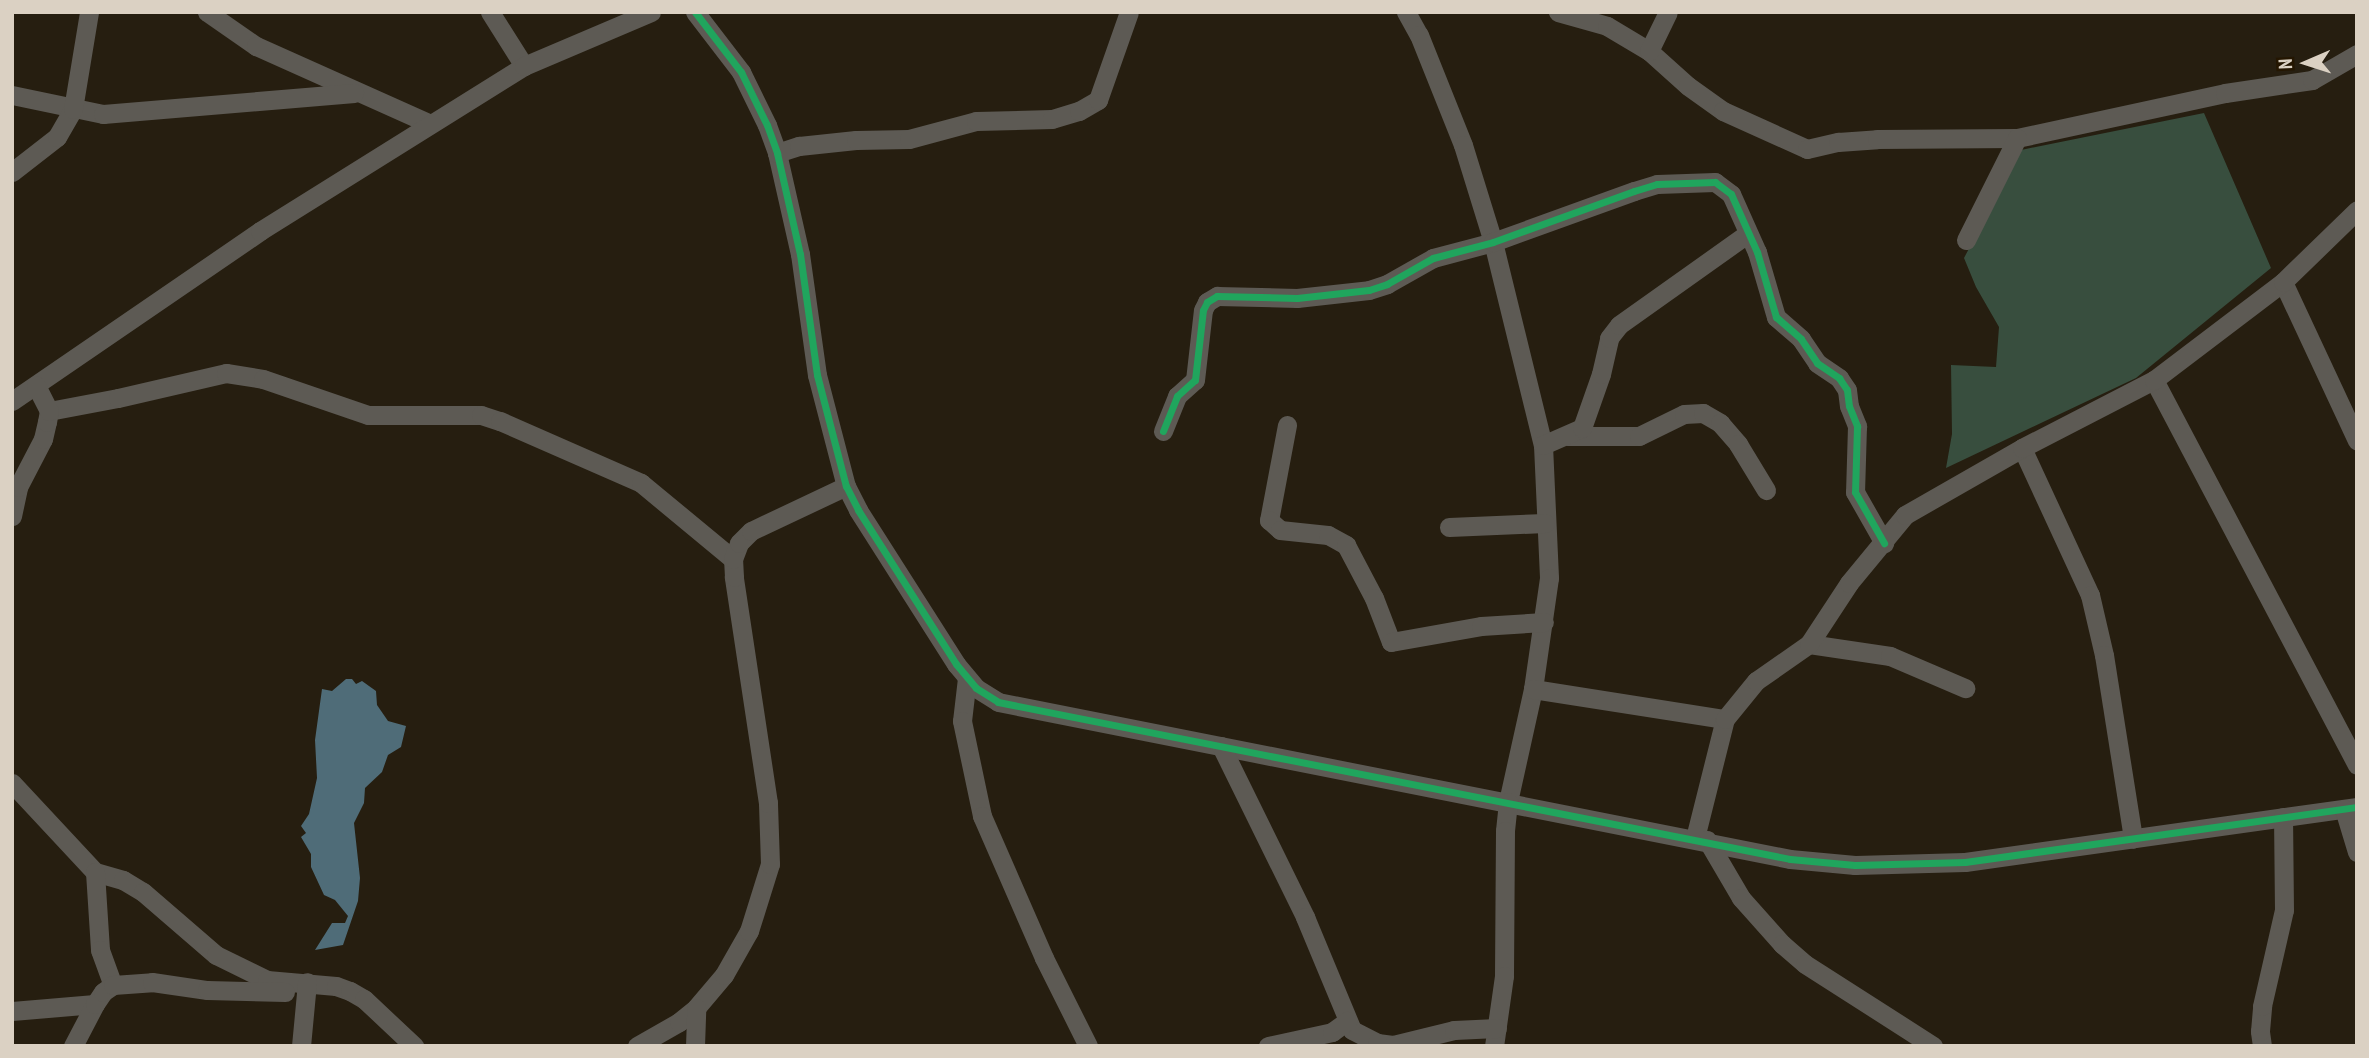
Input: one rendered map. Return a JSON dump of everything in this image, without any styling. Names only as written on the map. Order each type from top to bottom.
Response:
[{"type":"street","points":[[12,172],[57,137],[73,109],[89,12]]},
{"type":"street","points":[[207,12],[256,46],[354,93],[430,124]]},
{"type":"street","points":[[490,12],[523,66]]},
{"type":"street","points":[[12,401],[260,231],[523,66],[651,12]]},
{"type":"street","points":[[695,12],[741,72],[767,125],[777,153],[800,254],[817,375],[846,486],[858,510],[967,678],[986,696],[1012,706],[1701,839],[1790,859],[1895,865],[1965,862],[2350,808],[2357,852]]},
{"type":"street","points":[[777,153],[799,146],[856,140],[909,139],[976,121],[1052,119],[1079,111],[1098,100],[1129,12]]},
{"type":"street","points":[[1221,746],[1305,917],[1352,1030],[1364,1038],[1393,1045],[1454,1030],[1495,1037],[1504,976],[1504,831],[1533,689],[1549,578],[1543,445],[1493,242],[1463,145],[1419,35],[1406,12]]},
{"type":"street","points":[[1559,12],[1607,26],[1649,51],[1688,86],[1723,111],[1807,149],[1838,142],[1877,139],[2017,138],[2225,93],[2312,80],[2357,54]]},
{"type":"street","points":[[1649,51],[1668,12]]},
{"type":"street","points":[[12,95],[103,114],[354,93]]},
{"type":"street","points":[[1966,240],[2017,138]]},
{"type":"street","points":[[1163,430],[1177,396],[1195,380],[1198,372],[1201,319],[1207,302],[1217,296],[1297,298],[1369,289],[1387,284],[1433,258],[1493,242],[1634,191],[1657,184],[1715,182],[1731,194],[1757,251],[1776,317],[1801,339],[1817,363],[1839,379],[1847,390],[1849,406],[1857,426],[1855,492],[1884,542]]},
{"type":"street","points":[[1933,1046],[1805,964],[1782,944],[1741,898],[1701,839],[1725,719],[1756,681],[1809,644],[1849,583],[1905,515],[2022,447],[2154,380],[2283,282],[2357,210]]},
{"type":"street","points":[[1543,445],[1582,428],[1601,374],[1604,353],[1619,325],[1747,234]]},
{"type":"street","points":[[2283,282],[2357,441]]},
{"type":"street","points":[[49,411],[226,373],[263,379],[368,415],[481,415],[641,483],[733,559]]},
{"type":"street","points":[[2154,380],[2357,765]]},
{"type":"street","points":[[12,516],[18,487],[43,439],[49,411],[36,385]]},
{"type":"street","points":[[1566,436],[1639,436],[1684,414],[1703,413],[1720,423],[1738,444],[1766,490]]},
{"type":"street","points":[[1287,425],[1269,520],[1280,530],[1328,535],[1346,545],[1374,598],[1391,642],[1481,626],[1544,622]]},
{"type":"street","points":[[2022,447],[2090,595],[2104,655],[2133,839]]},
{"type":"street","points":[[637,1046],[679,1022],[696,1008],[739,953],[764,889],[770,864],[768,803],[733,559],[739,542],[751,531],[846,486]]},
{"type":"street","points":[[1449,527],[1545,523]]},
{"type":"street","points":[[1809,644],[1890,656],[1965,688]]},
{"type":"street","points":[[967,678],[962,721],[982,816],[1044,958],[1088,1046]]},
{"type":"street","points":[[1533,689],[1725,719]]},
{"type":"street","points":[[12,783],[95,872],[124,880],[143,892],[216,955],[247,973],[267,980],[335,986],[364,999],[414,1046]]},
{"type":"street","points":[[2262,1046],[2262,1006],[2284,910],[2283,817]]},
{"type":"street","points":[[95,872],[100,950],[113,985]]},
{"type":"street","points":[[74,1046],[95,1004],[103,992],[113,985],[152,982],[207,990],[286,992],[298,989],[307,982]]},
{"type":"street","points":[[301,1046],[307,982]]},
{"type":"street","points":[[12,1011],[95,1004]]},
{"type":"street","points":[[695,1046],[696,1008]]},
{"type":"street","points":[[1268,1046],[1332,1032],[1347,1021]]},
{"type":"green space","points":[[2204,113],[2271,268],[2136,378],[1946,468],[1952,434],[1951,365],[1996,367],[1999,327],[1976,287],[1964,258],[2021,150]]},
{"type":"water","points":[[346,679],[352,679],[356,684],[362,681],[376,691],[377,705],[388,721],[406,726],[401,747],[388,755],[382,772],[365,788],[364,803],[354,823],[360,878],[358,901],[343,945],[315,950],[332,923],[345,923],[348,916],[335,900],[324,895],[311,867],[311,854],[301,837],[306,833],[301,826],[309,814],[317,778],[315,740],[322,689],[332,691]]},
{"type":"cycle path","points":[[695,12],[741,72],[767,125],[777,153],[800,254],[817,375],[846,486],[858,510],[956,664],[976,688],[998,702],[1790,859],[1855,865],[1965,862],[2357,807]]},
{"type":"cycle path","points":[[1163,431],[1177,396],[1195,380],[1203,310],[1207,302],[1217,296],[1297,298],[1369,290],[1387,284],[1433,258],[1493,242],[1634,191],[1657,184],[1715,182],[1731,194],[1757,252],[1776,317],[1801,339],[1817,363],[1839,378],[1847,390],[1849,406],[1857,426],[1855,492],[1884,543]]}]
